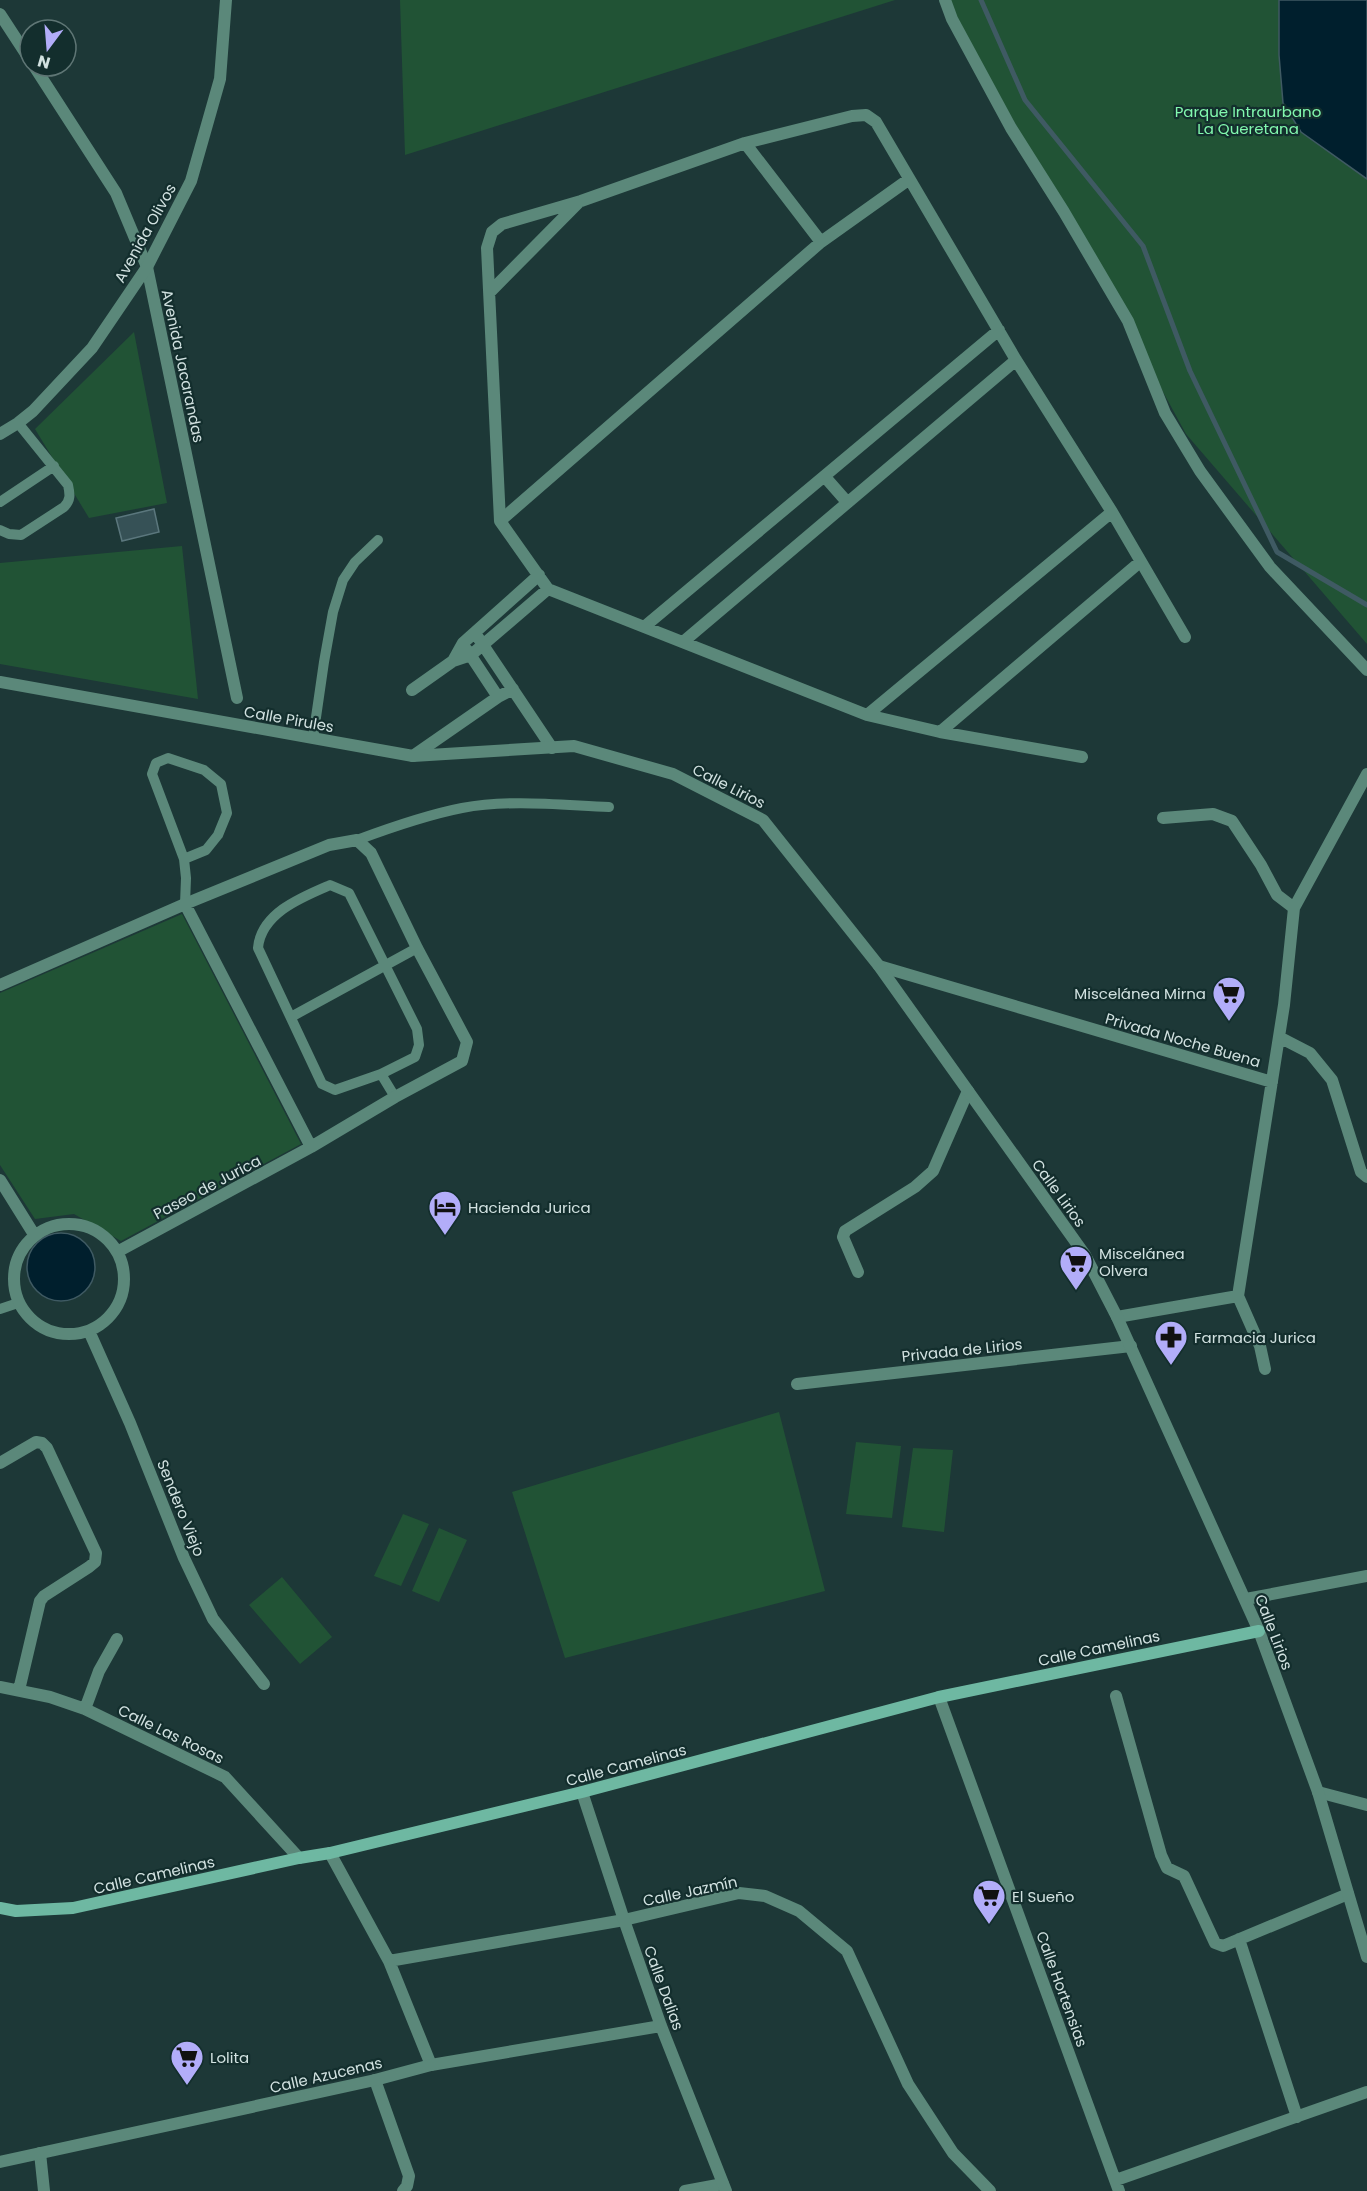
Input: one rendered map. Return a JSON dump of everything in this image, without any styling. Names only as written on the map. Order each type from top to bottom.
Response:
[{"type":"main road","name":"Calle Camelinas","points":[[0,1908],[16,1911],[73,1908],[299,1858],[330,1854],[582,1792],[939,1697],[1258,1631]]},
{"type":"street","name":"Avenida Olivos","points":[[0,434],[33,411],[92,348],[147,267],[191,181],[220,79],[226,0]]},
{"type":"street","points":[[945,0],[952,19],[1011,128],[1128,321],[1165,413],[1200,471],[1270,567],[1367,670]]},
{"type":"street","points":[[0,14],[18,42]]},
{"type":"street","name":"Avenida Jacarandas","points":[[42,78],[117,193],[147,267],[237,698]]},
{"type":"street","points":[[1082,757],[940,732],[867,715],[548,589],[500,521],[487,248],[492,232],[502,224],[581,201],[745,143],[852,116],[866,115],[876,123],[1016,360],[1112,513],[1185,637]]},
{"type":"street","points":[[745,143],[821,242]]},
{"type":"street","points":[[500,521],[821,242],[908,180]]},
{"type":"street","points":[[490,292],[581,201]]},
{"type":"street","points":[[644,627],[999,330]]},
{"type":"street","points":[[683,642],[1016,360]]},
{"type":"street","points":[[825,477],[847,502]]},
{"type":"street","points":[[867,715],[1112,513]]},
{"type":"street","points":[[940,732],[1140,562]]},
{"type":"street","points":[[453,661],[463,643],[539,575]]},
{"type":"street","points":[[412,690],[453,661],[471,655],[548,589]]},
{"type":"street","points":[[475,633],[552,748]]},
{"type":"street","points":[[463,643],[498,697]]},
{"type":"street","name":"Calle Pirules","points":[[0,682],[414,756],[574,747]]},
{"type":"street","points":[[414,756],[513,689]]},
{"type":"street","name":"Calle Lirios","points":[[574,747],[673,774],[763,820],[879,966],[1085,1255],[1131,1346],[1246,1599],[1318,1792],[1367,1957]]},
{"type":"street","points":[[1272,1082],[1294,908],[1367,774]]},
{"type":"street","points":[[1163,818],[1213,814],[1232,821],[1261,865],[1277,896],[1294,908]]},
{"type":"street","points":[[0,985],[185,904],[328,845],[357,840]]},
{"type":"street","name":"Paseo de Jurica","points":[[117,1252],[311,1147],[395,1097],[462,1061],[467,1042],[417,948],[371,853],[357,840]]},
{"type":"street","points":[[185,904],[311,1147]]},
{"type":"street","name":"Privada Noche Buena","points":[[879,966],[1272,1082],[1238,1296]]},
{"type":"street","points":[[1279,1037],[1310,1053],[1332,1080],[1361,1172],[1367,1178]]},
{"type":"street","points":[[858,1272],[843,1237],[844,1231],[915,1187],[933,1171],[968,1091]]},
{"type":"street","points":[[0,1180],[35,1236]]},
{"type":"street","points":[[64,1224],[80,1225],[94,1230],[117,1252],[123,1267],[124,1283],[121,1298],[114,1312],[103,1323],[89,1331],[74,1335],[58,1334],[43,1329],[30,1319],[18,1303],[13,1276],[16,1261],[24,1247],[48,1228],[64,1224]]},
{"type":"street","points":[[1117,1317],[1238,1296],[1260,1346],[1265,1369]]},
{"type":"street","name":"Sendero Viejo","points":[[89,1331],[130,1423],[184,1558],[213,1619],[264,1684]]},
{"type":"street","name":"Privada de Lirios","points":[[797,1384],[1131,1346]]},
{"type":"street","points":[[0,1462],[36,1442],[42,1443],[47,1448],[96,1553],[95,1562],[40,1601],[19,1690]]},
{"type":"street","points":[[1246,1599],[1367,1576]]},
{"type":"street","points":[[85,1709],[99,1671],[117,1639]]},
{"type":"street","name":"Calle Las Rosas","points":[[0,1687],[50,1696],[85,1709],[225,1777],[299,1858]]},
{"type":"street","points":[[1116,1696],[1161,1855],[1167,1868],[1184,1876],[1215,1943],[1223,1946],[1348,1894]]},
{"type":"street","name":"Calle Hortensias","points":[[939,1697],[1117,2186]]},
{"type":"street","name":"Calle Dalias","points":[[582,1792],[661,2025],[724,2188]]},
{"type":"street","points":[[1318,1792],[1367,1805]]},
{"type":"street","points":[[330,1854],[389,1961],[431,2065]]},
{"type":"street","name":"Calle Jazmín","points":[[389,1961],[624,1920],[739,1893],[765,1896],[799,1911],[847,1951],[908,2084],[953,2153],[990,2191]]},
{"type":"street","points":[[1239,1939],[1297,2117]]},
{"type":"street","name":"Calle Azucenas","points":[[0,2162],[375,2080],[431,2065],[661,2025]]},
{"type":"street","points":[[375,2080],[409,2176],[407,2186],[403,2191]]},
{"type":"street","points":[[1117,2186],[1367,2092]]},
{"type":"street","points":[[40,2153],[44,2191]]},
{"type":"street","points":[[685,2191],[724,2188]]},
{"type":"lane","points":[[0,530],[9,534],[21,535],[68,503],[70,495],[68,485],[18,423]]},
{"type":"lane","points":[[0,502],[54,466]]},
{"type":"lane","points":[[313,738],[333,612],[343,580],[355,562],[378,540]]},
{"type":"lane","points":[[184,859],[206,850],[218,836],[227,813],[221,784],[204,770],[168,758],[156,764],[152,774],[184,859],[185,904]]},
{"type":"lane","points":[[357,840],[405,822],[464,808],[516,804],[609,807]]},
{"type":"lane","points":[[330,885],[349,893],[386,965],[417,1029],[419,1045],[415,1057],[381,1074],[335,1090],[322,1084],[258,948],[259,937],[264,926],[296,900],[330,885]]},
{"type":"lane","points":[[291,1017],[417,948]]},
{"type":"lane","points":[[381,1074],[395,1097]]},
{"type":"lane","points":[[0,1309],[18,1303]]},
{"type":"green space","points":[[400,0],[895,0],[405,155]]},
{"type":"green space","name":"Parque Intraurbano La Queretana","points":[[946,0],[1367,0],[1367,644],[1186,434]]},
{"type":"green space","points":[[134,332],[167,503],[89,518],[35,429]]},
{"type":"green space","points":[[182,546],[198,699],[0,664],[0,563]]},
{"type":"green space","points":[[182,914],[301,1144],[121,1241],[74,1214],[35,1219],[0,1165],[0,993]]},
{"type":"green space","points":[[779,1412],[825,1591],[565,1658],[512,1492]]},
{"type":"green space","points":[[856,1442],[901,1446],[892,1518],[846,1514]]},
{"type":"green space","points":[[913,1448],[953,1450],[944,1532],[902,1527]]},
{"type":"green space","points":[[403,1514],[429,1524],[401,1586],[374,1576]]},
{"type":"green space","points":[[439,1528],[467,1540],[439,1602],[412,1591]]},
{"type":"green space","points":[[282,1577],[332,1637],[300,1664],[249,1605]]},
{"type":"water","points":[[1279,0],[1367,0],[1367,179],[1301,132],[1283,103],[1279,55]]},
{"type":"water","points":[[54,1233],[68,1233],[80,1238],[90,1248],[95,1267],[90,1286],[80,1296],[68,1301],[54,1301],[42,1296],[32,1286],[27,1274],[27,1260],[32,1248],[42,1238]]},
{"type":"building","points":[[154,509],[159,532],[122,541],[116,518]]},
{"type":"waterway","points":[[981,0],[1025,100],[1143,246],[1190,371],[1277,552],[1367,605]]},
{"type":"place","name":"Miscelánea Mirna","points":[[1229,1022]]},
{"type":"place","name":"Hacienda Jurica","points":[[445,1236]]},
{"type":"place","name":"Miscelánea Olvera","points":[[1076,1291]]},
{"type":"place","name":"Farmacia Jurica","points":[[1171,1366]]},
{"type":"place","name":"El Sueño","points":[[989,1925]]},
{"type":"place","name":"Lolita","points":[[187,2086]]}]
